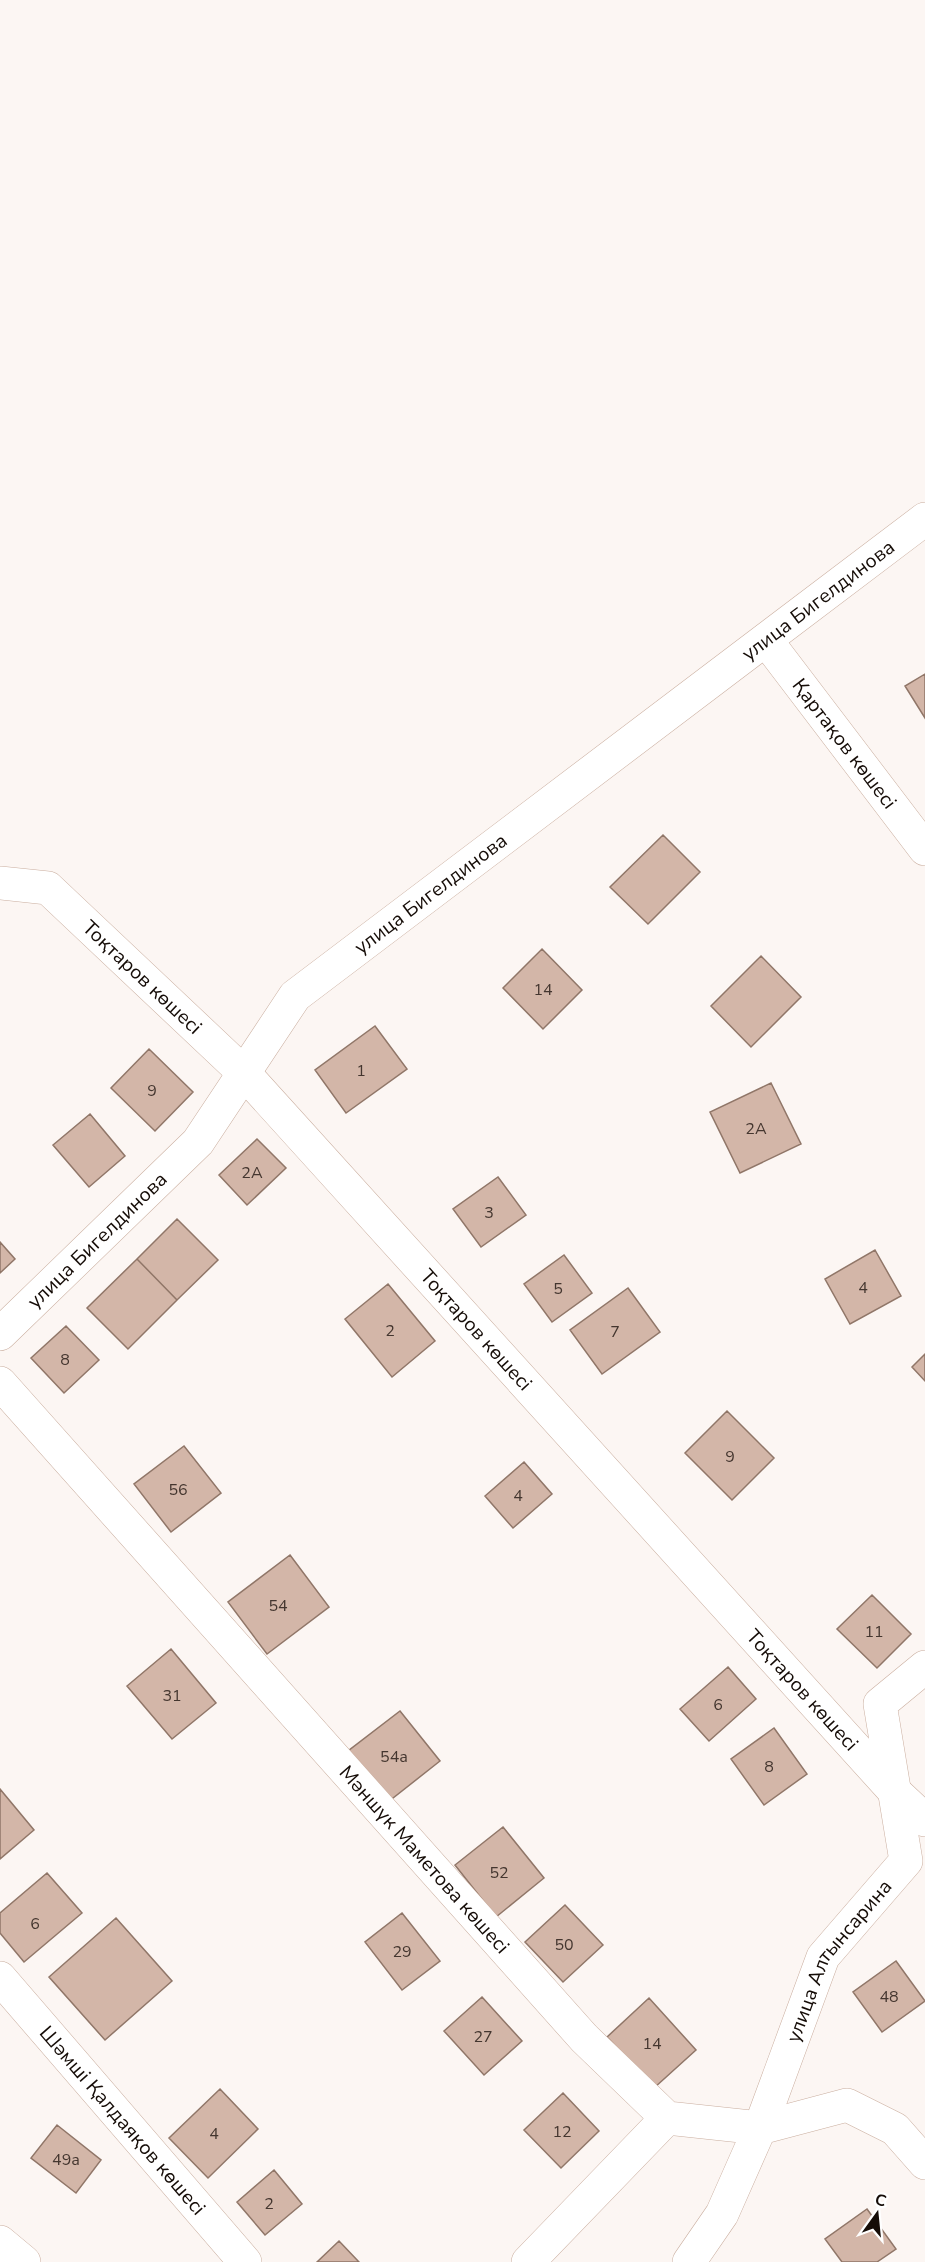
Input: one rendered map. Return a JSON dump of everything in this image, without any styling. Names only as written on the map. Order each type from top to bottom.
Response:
[{"type":"street","name":"улица Бигелдинова","points":[[0,1334],[198,1142],[295,996],[925,519]]},
{"type":"street","name":"Қартақов көшесі","points":[[766,640],[925,849]]},
{"type":"street","name":"Тоқтаров көшесі","points":[[0,883],[48,888],[244,1073],[895,1792],[925,1820]]},
{"type":"street","name":"Мәншүк Маметова көшесі","points":[[0,1383],[584,2038],[667,2118]]},
{"type":"street","name":"улица Алтынсарина","points":[[689,2262],[722,2214],[760,2128],[823,1957],[906,1861],[880,1704],[925,1667]]},
{"type":"street","name":"Шәмші Қалдаяқов көшесі","points":[[0,1978],[245,2262]]},
{"type":"street","points":[[528,2262],[667,2118],[760,2128],[847,2105],[895,2128],[925,2163]]},
{"type":"street","points":[[0,2242],[24,2262]]},
{"type":"building","points":[[925,674],[925,718],[905,686]]},
{"type":"building","points":[[663,835],[700,872],[648,924],[610,887]]},
{"type":"building","points":[[542,949],[582,990],[543,1029],[503,988]]},
{"type":"building","points":[[761,956],[801,997],[751,1047],[711,1006]]},
{"type":"building","points":[[375,1026],[407,1069],[346,1113],[315,1070]]},
{"type":"building","points":[[149,1049],[193,1092],[155,1131],[111,1088]]},
{"type":"building","points":[[771,1083],[801,1144],[740,1173],[710,1112]]},
{"type":"building","points":[[90,1114],[125,1156],[89,1187],[53,1145]]},
{"type":"building","points":[[257,1139],[286,1168],[247,1205],[219,1175]]},
{"type":"building","points":[[498,1177],[526,1215],[481,1247],[453,1209]]},
{"type":"building","points":[[177,1219],[218,1260],[177,1300],[137,1259]]},
{"type":"building","points":[[0,1242],[15,1259],[0,1273]]},
{"type":"building","points":[[875,1250],[901,1296],[850,1324],[825,1279]]},
{"type":"building","points":[[564,1255],[592,1293],[552,1322],[524,1284]]},
{"type":"building","points":[[137,1259],[177,1300],[128,1349],[87,1308]]},
{"type":"building","points":[[388,1284],[435,1341],[392,1377],[345,1319]]},
{"type":"building","points":[[628,1288],[660,1332],[602,1374],[570,1330]]},
{"type":"building","points":[[66,1326],[99,1360],[64,1393],[31,1358]]},
{"type":"building","points":[[925,1354],[925,1381],[912,1367]]},
{"type":"building","points":[[727,1411],[774,1458],[732,1500],[685,1453]]},
{"type":"building","points":[[184,1446],[221,1493],[171,1532],[134,1484]]},
{"type":"building","points":[[524,1462],[552,1494],[513,1528],[485,1496]]},
{"type":"building","points":[[290,1555],[329,1607],[267,1654],[228,1602]]},
{"type":"building","points":[[872,1595],[911,1634],[877,1668],[837,1629]]},
{"type":"building","points":[[171,1649],[216,1703],[172,1739],[127,1686]]},
{"type":"building","points":[[728,1667],[756,1699],[709,1741],[680,1709]]},
{"type":"building","points":[[400,1711],[440,1761],[388,1802],[348,1751]]},
{"type":"building","points":[[774,1728],[807,1774],[764,1805],[731,1759]]},
{"type":"building","points":[[0,1789],[34,1830],[0,1859]]},
{"type":"building","points":[[503,1827],[544,1878],[496,1917],[455,1865]]},
{"type":"building","points":[[47,1873],[82,1913],[24,1962],[0,1933],[0,1913]]},
{"type":"building","points":[[565,1905],[603,1945],[563,1982],[525,1942]]},
{"type":"building","points":[[402,1913],[440,1961],[402,1990],[365,1942]]},
{"type":"building","points":[[116,1918],[172,1981],[105,2040],[49,1977]]},
{"type":"building","points":[[896,1961],[925,2001],[882,2032],[853,1992]]},
{"type":"building","points":[[482,1997],[522,2041],[484,2075],[444,2031]]},
{"type":"building","points":[[649,1998],[696,2050],[654,2088],[607,2037]]},
{"type":"building","points":[[220,2089],[258,2129],[208,2178],[169,2138]]},
{"type":"building","points":[[563,2093],[599,2131],[561,2168],[524,2130]]},
{"type":"building","points":[[57,2125],[101,2160],[76,2193],[31,2158]]},
{"type":"building","points":[[274,2170],[302,2204],[265,2235],[237,2202]]},
{"type":"building","points":[[867,2209],[896,2249],[877,2262],[842,2262],[825,2239]]},
{"type":"building","points":[[339,2241],[359,2262],[317,2262]]}]
